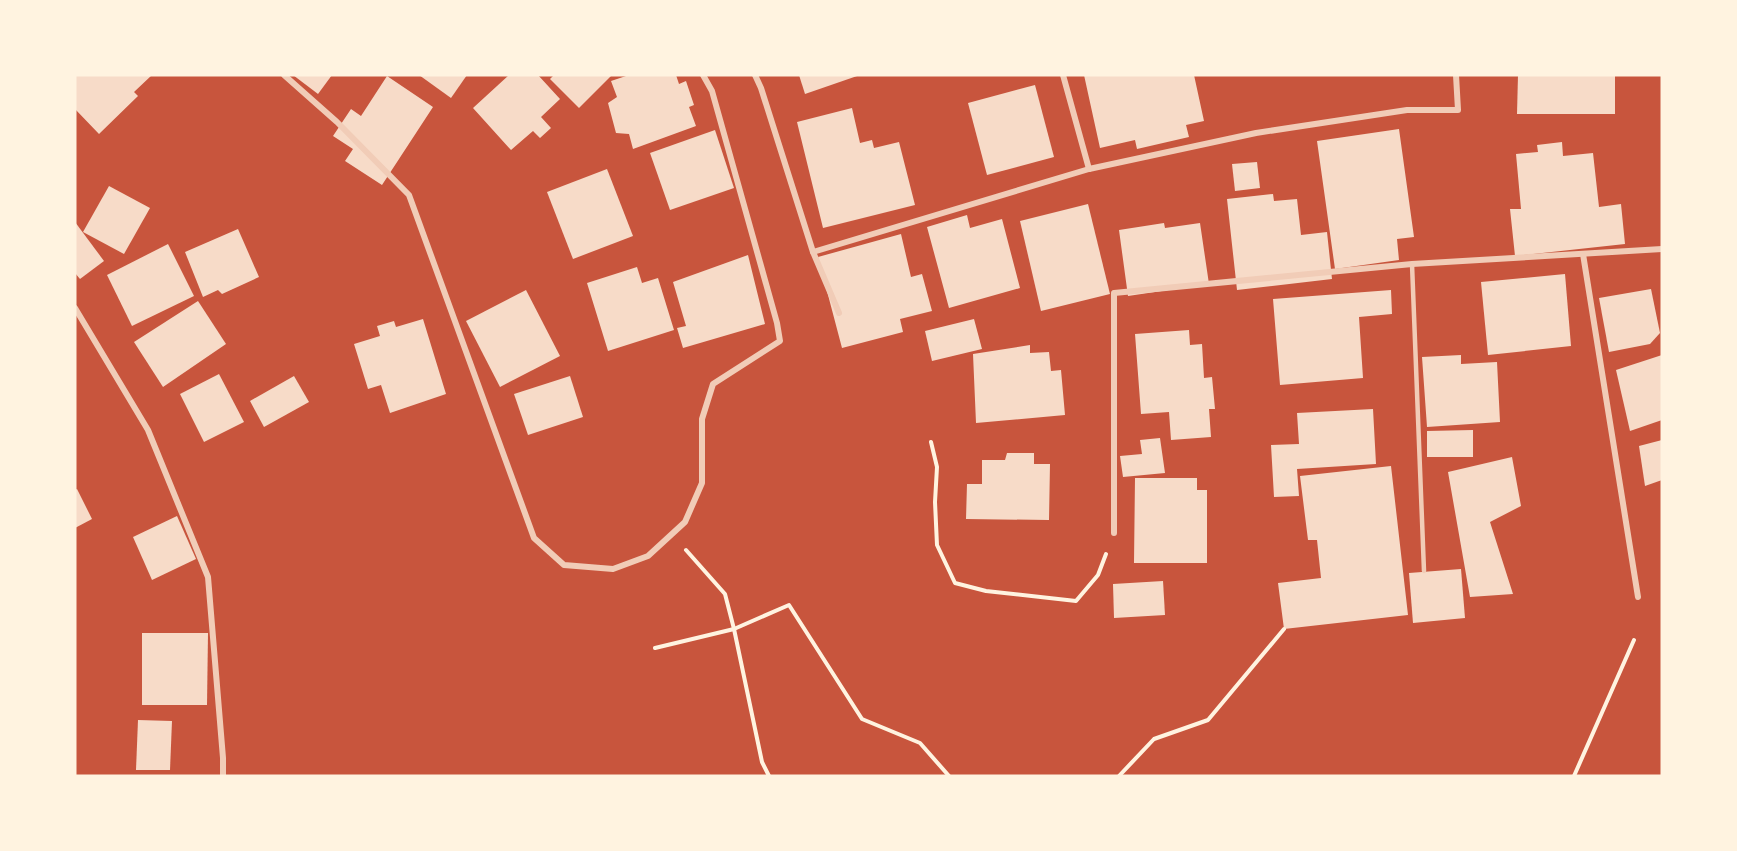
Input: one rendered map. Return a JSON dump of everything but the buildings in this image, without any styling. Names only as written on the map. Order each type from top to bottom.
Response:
[{"type":"street","points":[[284,75],[337,122],[409,195],[534,538],[564,565],[613,569],[648,556],[685,522],[702,483],[702,419],[713,384],[780,341],[777,323],[712,91],[703,75]]},
{"type":"street","points":[[755,75],[762,88],[813,252],[839,313]]},
{"type":"street","points":[[1063,75],[1089,169]]},
{"type":"street","points":[[813,252],[1089,169],[1256,133],[1407,110],[1458,110],[1456,75]]},
{"type":"street","points":[[1114,533],[1114,293],[1412,264],[1662,249]]},
{"type":"street","points":[[1583,254],[1638,597]]},
{"type":"street","points":[[75,308],[148,430],[208,577],[223,776]]},
{"type":"lane","points":[[1412,264],[1424,571]]},
{"type":"path","points":[[931,441],[937,467],[935,502],[937,545],[955,583],[986,591],[1076,601],[1098,575],[1114,533]]},
{"type":"path","points":[[671,534],[725,594],[762,762],[769,776]]},
{"type":"path","points":[[655,648],[734,629],[789,605],[862,719],[920,743],[949,776]]},
{"type":"path","points":[[1119,776],[1154,739],[1208,720],[1284,629]]},
{"type":"path","points":[[1574,776],[1634,640]]}]
